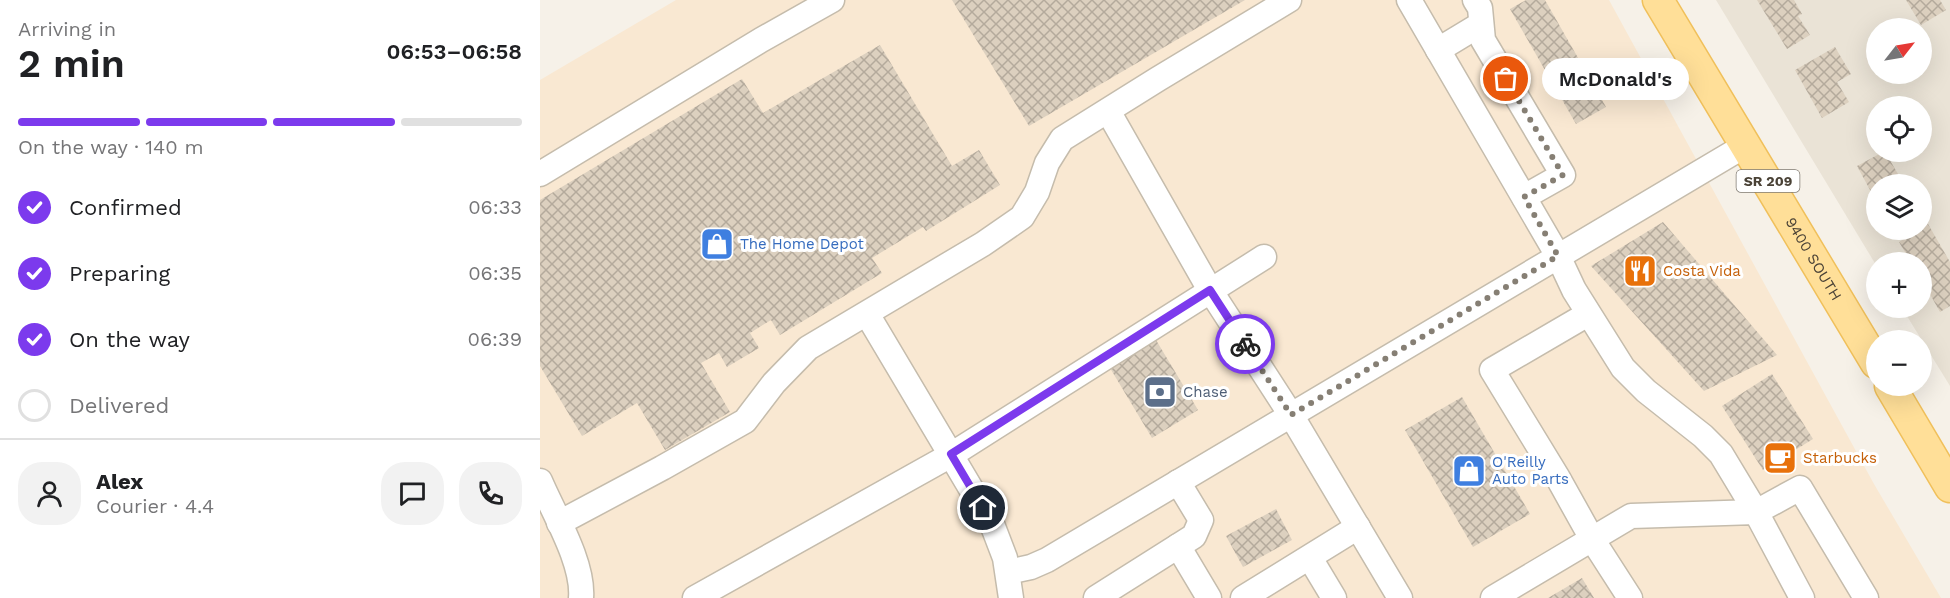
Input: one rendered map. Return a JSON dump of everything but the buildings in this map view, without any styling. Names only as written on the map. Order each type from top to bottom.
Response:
[{"type":"main road","name":"9400 SOUTH","points":[[1658,0],[1866,346]]},
{"type":"main road","points":[[1896,396],[1950,487]]},
{"type":"street","points":[[540,174],[761,40],[832,0]]},
{"type":"street","points":[[559,523],[745,421],[774,383],[808,348],[983,244],[1022,217],[1037,192],[1047,163],[1062,139],[1289,0]]},
{"type":"street","points":[[1409,0],[1558,256],[1574,290],[1623,369],[1654,398],[1703,436],[1721,454],[1756,512],[1802,598]]},
{"type":"street","points":[[1474,0],[1479,8],[1483,40],[1563,175],[1524,197]]},
{"type":"street","points":[[1438,50],[1481,24]]},
{"type":"street","points":[[1108,111],[1210,290],[1291,415],[1400,598]]},
{"type":"street","points":[[1008,572],[1031,567],[1047,560],[1746,145]]},
{"type":"street","points":[[694,598],[951,454],[1264,257]]},
{"type":"street","points":[[867,314],[992,524],[1005,558],[1011,598]]},
{"type":"street","points":[[1588,314],[1492,370],[1558,478],[1592,539],[1630,598]]},
{"type":"street","points":[[540,481],[579,573],[581,598]]},
{"type":"street","points":[[1096,598],[1194,537],[1201,520],[1178,482]]},
{"type":"street","points":[[1493,598],[1631,516],[1756,512],[1800,488],[1866,598]]},
{"type":"street","points":[[1243,598],[1358,527]]},
{"type":"street","points":[[1178,546],[1209,598]]},
{"type":"street","points":[[1310,558],[1334,598]]},
{"type":"shaded area","points":[[676,0],[1609,0],[1874,484],[1941,598],[540,598],[540,80]]},
{"type":"shaded area","points":[[1716,0],[1950,0],[1950,386],[1932,357],[1932,330],[1916,330],[1908,318],[1932,318],[1932,252],[1868,252]]},
{"type":"way so far","points":[[1245,344],[1291,415],[1558,256],[1524,197],[1563,175],[1506,79]]},
{"type":"place","name":"McDonald's","points":[[1506,79]]},
{"type":"place","name":"The Home Depot","points":[[717,244]]},
{"type":"place","name":"Costa Vida","points":[[1640,271]]},
{"type":"place","name":"Chase","points":[[1160,392]]},
{"type":"place","name":"Starbucks","points":[[1780,458]]},
{"type":"place","name":"O'Reilly Auto Parts","points":[[1469,471]]},
{"type":"route","points":[[983,508],[951,454],[1210,290],[1245,344]]}]
